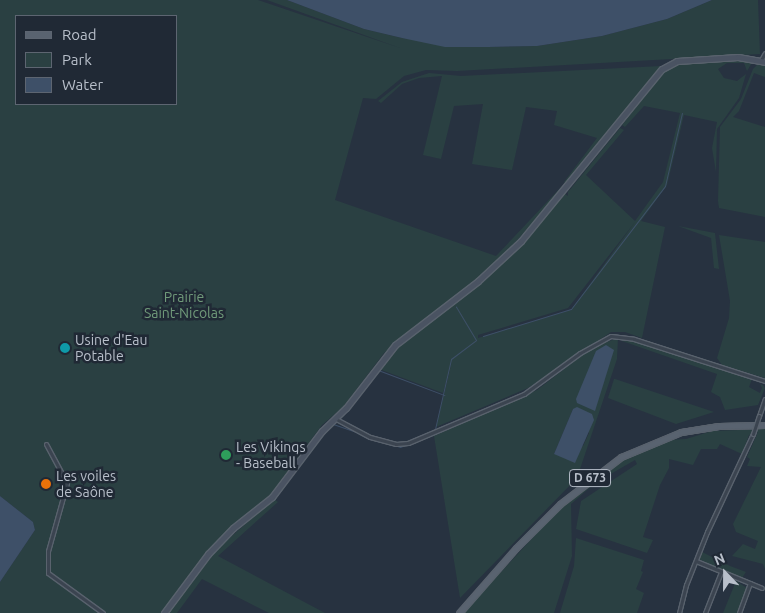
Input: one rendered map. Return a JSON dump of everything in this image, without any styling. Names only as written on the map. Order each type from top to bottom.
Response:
[{"type":"main road","name":"D 673","points":[[460,613],[516,548],[560,504],[621,457],[649,443],[688,431],[719,426],[765,425]]},
{"type":"street","points":[[164,613],[208,554],[233,528],[272,497],[322,431],[395,345],[478,281],[521,241],[662,69],[677,61],[738,57],[763,61],[765,53]]},
{"type":"street","points":[[335,418],[370,437],[396,444],[408,444],[524,394],[580,352],[611,336],[634,339],[765,381]]},
{"type":"street","points":[[679,613],[696,561],[753,434],[765,398]]},
{"type":"street","points":[[46,444],[67,483],[48,552],[48,572],[103,613]]},
{"type":"street","points":[[696,561],[762,588]]},
{"type":"street","points":[[705,613],[721,572]]},
{"type":"street","points":[[738,613],[750,584]]},
{"type":"green space","name":"Prairie Saint-Nicolas","points":[[0,0],[258,0],[400,48],[267,0],[287,0],[364,29],[402,38],[488,47],[537,46],[602,36],[667,19],[712,0],[758,0],[760,54],[457,71],[426,70],[404,76],[376,99],[363,98],[335,200],[496,256],[563,185],[565,187],[493,267],[384,353],[343,407],[322,425],[267,499],[212,547],[161,613],[0,613],[0,582],[35,530],[33,522],[0,496]]},
{"type":"green space","points":[[738,59],[753,61],[747,71],[744,63],[727,63],[718,69],[724,78],[737,81],[746,74],[739,98],[717,129],[716,172],[712,148],[717,122],[684,115],[667,185],[641,221],[665,227],[642,338],[625,332],[611,332],[528,388],[436,427],[452,361],[443,393],[379,369],[396,347],[493,272],[521,244],[565,194],[568,196],[568,192],[620,128],[624,130],[586,175],[635,221],[663,182],[680,113],[644,106],[625,127],[622,125],[667,68],[679,62]],"holes":[[[635,222],[571,310],[478,338],[478,335],[568,308]]]},
{"type":"green space","points":[[759,63],[765,64],[765,77],[754,73],[739,111],[733,117],[765,127],[765,217],[719,208],[718,201],[720,127],[741,99],[753,69]]},
{"type":"green space","points":[[661,66],[567,184],[564,182],[597,138],[554,125],[557,111],[526,107],[512,170],[472,164],[483,104],[454,106],[441,159],[423,155],[442,76],[419,78],[402,84],[381,103],[378,101],[402,82],[429,73],[461,76]]},
{"type":"green space","points":[[678,226],[715,233],[719,269],[714,268],[711,238]]},
{"type":"green space","points":[[719,235],[765,242],[765,378],[722,365],[717,358],[729,318],[730,301]]},
{"type":"green space","points":[[618,338],[617,359],[577,478],[460,598],[434,436],[537,390],[593,347]],"holes":[[[573,409],[589,433],[583,446],[554,454]]]},
{"type":"green space","points":[[622,338],[752,379],[749,387],[760,393],[762,388],[760,384],[765,388],[758,405],[725,410],[720,397],[711,392],[717,374],[622,341]]},
{"type":"green space","points":[[614,379],[714,412],[676,424],[608,398]]},
{"type":"green space","points":[[765,429],[765,569],[763,564],[732,556],[743,544],[755,549],[758,541],[736,532],[733,524],[761,467],[747,466],[750,459],[747,457],[758,432],[749,435],[742,454],[720,444],[717,449],[701,449],[693,465],[669,459],[669,468],[660,485],[643,537],[653,540],[647,553],[576,529],[581,501],[637,464],[635,460],[595,483],[571,504],[572,556],[554,613],[463,613],[565,503],[594,478],[623,459],[668,440],[686,439],[712,431]]},
{"type":"green space","points":[[274,499],[278,502],[218,556],[325,613],[269,613],[202,579],[177,613],[166,613],[208,557]]},
{"type":"green space","points":[[576,538],[644,560],[641,571],[643,572],[636,589],[644,593],[637,613],[560,613],[574,566]]},
{"type":"green space","points":[[702,552],[746,572],[742,578],[714,567],[699,559]]},
{"type":"green space","points":[[736,581],[747,588],[737,613],[723,613]]},
{"type":"water","points":[[287,0],[712,0],[667,19],[602,36],[537,46],[445,47],[364,29]]},
{"type":"water","points":[[606,345],[614,350],[595,411],[577,403],[576,399],[596,351]]},
{"type":"water","points":[[577,407],[592,414],[594,420],[575,463],[554,454],[573,409]]},
{"type":"water","points":[[0,496],[33,522],[35,530],[0,582]]},
{"type":"waterway","points":[[483,336],[571,309],[665,186],[682,113]]},
{"type":"waterway","points":[[435,429],[451,359],[476,340],[456,307]]},
{"type":"waterway","points":[[378,370],[444,395]]},
{"type":"waterway","points":[[434,434],[532,391]]},
{"type":"waterway","points":[[333,424],[400,447],[431,435]]},
{"type":"waterway","points":[[276,496],[311,449]]},
{"type":"place","name":"Usine d'Eau Potable","points":[[65,348]]},
{"type":"place","name":"Les Vikings - Baseball","points":[[226,455]]},
{"type":"place","name":"Les voiles de Saône","points":[[46,484]]}]
